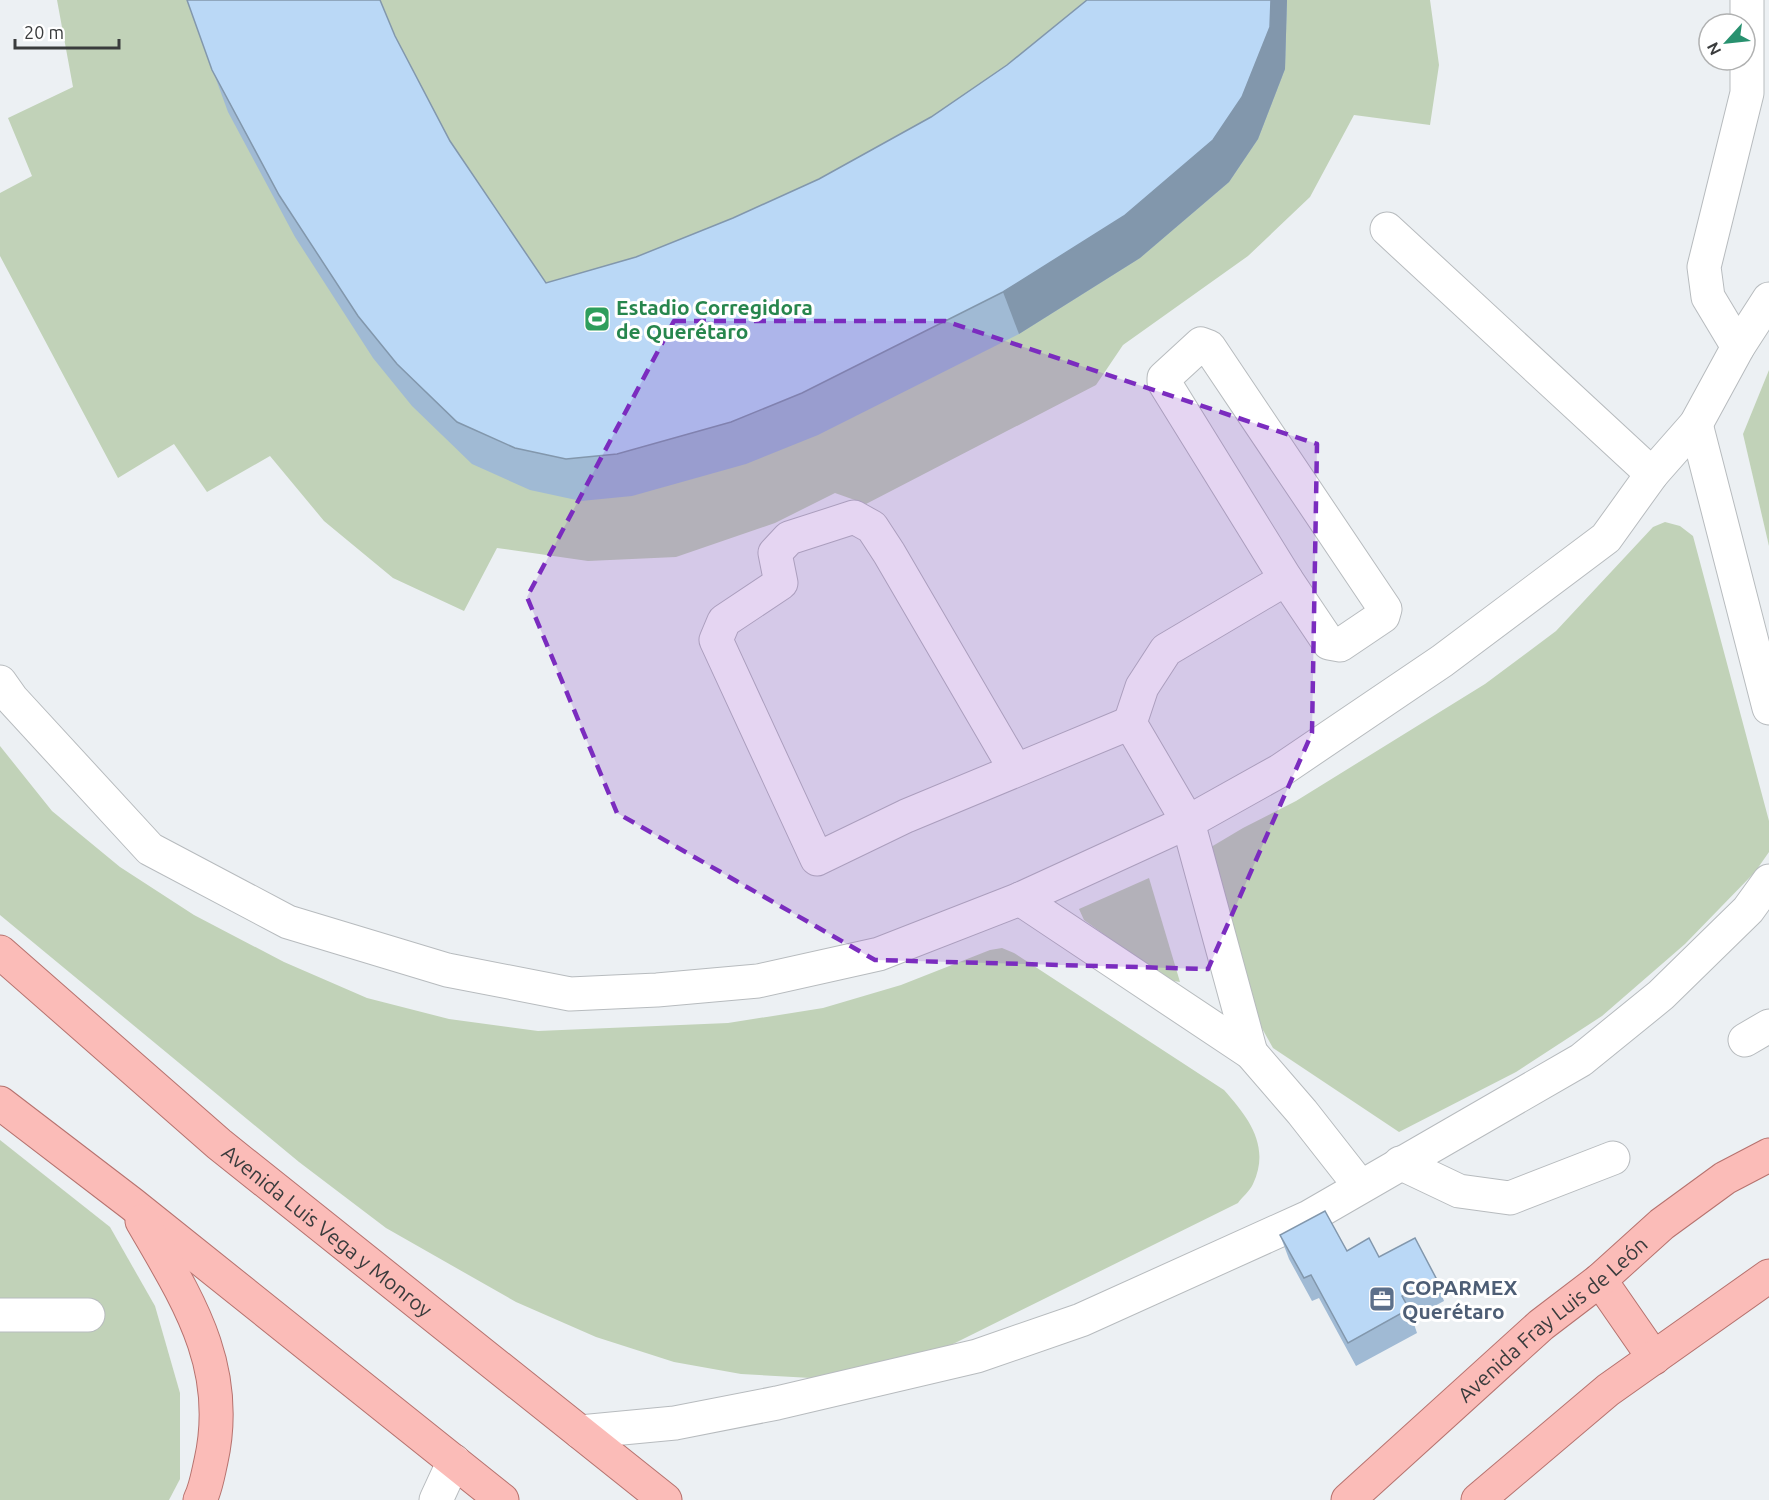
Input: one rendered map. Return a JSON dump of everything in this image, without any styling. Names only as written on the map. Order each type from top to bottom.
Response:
[{"type":"main road","name":"Avenida Luis Vega y Monroy","points":[[0,952],[219,1144],[665,1500]]},
{"type":"main road","points":[[0,1103],[132,1204],[502,1500]]},
{"type":"main road","name":"Avenida Fray Luis de León","points":[[1348,1500],[1541,1325],[1600,1280],[1662,1224],[1725,1178],[1769,1155]]},
{"type":"main road","points":[[132,1204],[179,1284],[208,1347],[216,1390],[216,1436],[200,1500]]},
{"type":"main road","points":[[1478,1500],[1608,1390],[1769,1276]]},
{"type":"main road","points":[[1600,1280],[1654,1358]]},
{"type":"street","points":[[1738,347],[1708,297],[1704,267],[1747,93],[1747,0]]},
{"type":"street","points":[[1387,229],[1652,474]]},
{"type":"street","points":[[0,682],[12,699],[150,849],[288,922],[447,970],[570,994],[657,990],[758,981],[879,954],[1020,899],[1188,822],[1281,770],[1442,661],[1606,538],[1652,474],[1696,424],[1738,347],[1769,299]]},
{"type":"street","points":[[1201,344],[1209,347],[1381,601],[1385,609],[1383,616],[1340,645],[1329,643],[1286,579],[1164,382],[1164,378],[1201,344]]},
{"type":"street","points":[[1696,424],[1769,708]]},
{"type":"street","points":[[1015,769],[889,553],[872,527],[854,517],[789,538],[775,553],[782,583],[723,621],[716,640],[817,859],[906,816],[1130,723]]},
{"type":"street","points":[[1251,1053],[1188,822],[1130,723],[1142,687],[1166,650],[1286,579]]},
{"type":"street","points":[[580,1432],[675,1423],[777,1403],[977,1356],[1081,1320],[1309,1217],[1400,1162],[1581,1060],[1661,995],[1748,910],[1769,881]]},
{"type":"street","points":[[1020,899],[1251,1053],[1302,1112],[1360,1186]]},
{"type":"street","points":[[1400,1162],[1459,1191],[1510,1198],[1613,1158]]},
{"type":"street","points":[[0,1315],[88,1315]]},
{"type":"street","points":[[436,1500],[454,1461]]},
{"type":"highlighted area","points":[[674,321],[945,321],[1317,444],[1312,733],[1208,969],[875,960],[617,813],[527,597]]},
{"type":"green space","name":"Estadio Corregidora de Querétaro","points":[[57,0],[1430,0],[1439,65],[1430,125],[1354,115],[1310,197],[1248,256],[1123,345],[1096,385],[866,504],[835,493],[775,523],[676,557],[588,561],[497,548],[464,611],[393,578],[324,521],[270,456],[207,492],[174,444],[118,478],[0,256],[0,193],[32,176],[8,118],[73,87]]},
{"type":"green space","points":[[1769,370],[1769,546],[1743,434]]},
{"type":"green space","points":[[1665,522],[1680,526],[1693,536],[1769,821],[1769,852],[1755,872],[1685,944],[1602,1016],[1516,1072],[1399,1132],[1273,1048],[1259,1023],[1206,850],[1296,801],[1485,684],[1556,631],[1653,527]]},
{"type":"green space","points":[[0,746],[52,811],[120,867],[194,915],[284,962],[367,998],[449,1019],[538,1031],[728,1023],[823,1008],[901,985],[990,950],[1002,948],[1014,953],[1224,1090],[1241,1111],[1254,1133],[1258,1145],[1258,1170],[1252,1187],[1238,1203],[951,1345],[873,1367],[811,1378],[741,1374],[674,1362],[596,1337],[516,1302],[386,1228],[299,1162],[0,915]]},
{"type":"green space","points":[[1149,878],[1180,982],[1167,980],[1084,920],[1079,909]]},
{"type":"green space","points":[[0,1140],[110,1227],[155,1306],[180,1393],[180,1479],[169,1500],[0,1500]]},
{"type":"building","points":[[187,0],[380,0],[395,36],[450,141],[546,283],[636,257],[733,218],[819,179],[931,117],[1007,65],[1087,0],[1271,0],[1270,27],[1242,97],[1213,140],[1124,216],[1003,292],[802,393],[731,422],[617,454],[566,459],[515,448],[457,422],[397,364],[358,316],[279,195],[212,70]]},
{"type":"building","name":"COPARMEX Querétaro","points":[[1325,1211],[1347,1251],[1369,1238],[1379,1257],[1415,1238],[1436,1278],[1402,1296],[1409,1309],[1348,1343],[1311,1275],[1304,1278],[1280,1235]]},
{"type":"place","name":"Estadio Corregidora de Querétaro","points":[[597,319]]},
{"type":"place","name":"COPARMEX Querétaro","points":[[1382,1299]]}]
